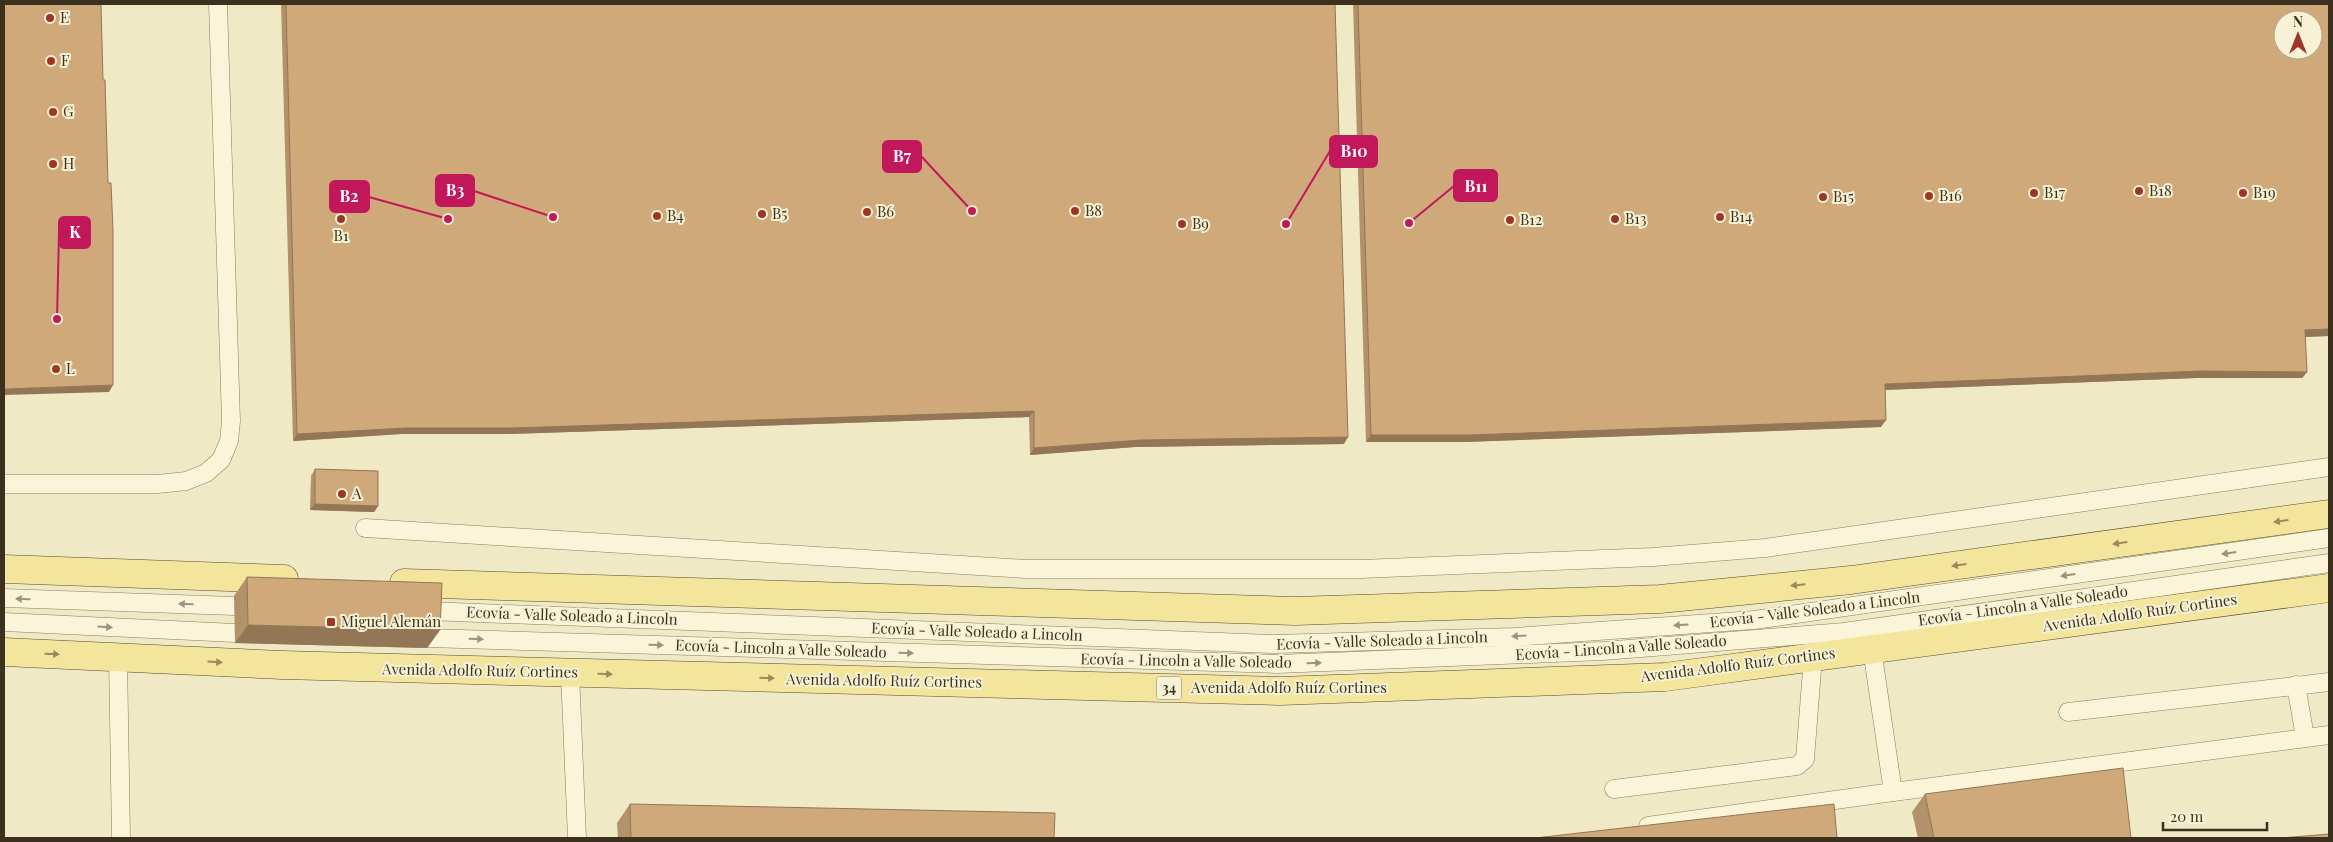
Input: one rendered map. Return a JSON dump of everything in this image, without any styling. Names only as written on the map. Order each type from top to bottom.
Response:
[{"type":"main road","points":[[377,582],[1296,611],[1640,599],[1851,580],[2329,514]]},
{"type":"main road","points":[[4,569],[307,580]]},
{"type":"main road","name":"Avenida Adolfo Ruíz Cortines","points":[[4,652],[282,665],[1280,691],[1665,677],[2329,588]]},
{"type":"lane","points":[[4,484],[158,484],[186,481],[206,473],[221,460],[229,441],[231,421],[218,4]]},
{"type":"lane","points":[[364,528],[1026,569],[1361,569],[1653,557],[1765,548],[2329,467]]},
{"type":"lane","name":"Ecovía - Valle Soleado a Lincoln","points":[[428,610],[1275,644],[1514,637],[1754,620],[2329,538]]},
{"type":"lane","name":"Ecovía - Lincoln a Valle Soleado","points":[[428,638],[1267,664],[1316,663],[1603,651],[1844,632],[2329,563]]},
{"type":"lane","points":[[4,598],[234,606]]},
{"type":"lane","points":[[4,622],[235,633]]},
{"type":"lane","points":[[1872,649],[1893,792]]},
{"type":"lane","points":[[118,657],[120,838]]},
{"type":"lane","points":[[1614,789],[1798,766],[1805,759],[1812,657]]},
{"type":"lane","points":[[570,673],[577,838]]},
{"type":"lane","points":[[2068,712],[2329,682]]},
{"type":"lane","points":[[2296,685],[2305,738]]},
{"type":"lane","points":[[1630,829],[1893,792],[2329,735]]},
{"type":"building","points":[[4,4],[101,4],[108,183],[111,183],[113,231],[113,385],[4,389]]},
{"type":"building","points":[[286,4],[1335,4],[1348,437],[1140,440],[1034,448],[1034,411],[512,428],[406,428],[297,434]]},
{"type":"building","points":[[1358,4],[2329,4],[2329,329],[2305,330],[2307,372],[2201,371],[1885,384],[1886,420],[1470,435],[1371,435]]},
{"type":"building","name":"A","points":[[315,469],[378,471],[378,506],[315,504]]},
{"type":"building","points":[[247,577],[442,583],[440,630],[248,625]]},
{"type":"building","points":[[2123,768],[2131,838],[1934,838],[1925,794]]},
{"type":"building","points":[[630,804],[1055,813],[1054,838],[631,838]]},
{"type":"building","points":[[1834,804],[1837,838],[1535,838]]},
{"type":"building","points":[[2329,834],[2329,838],[2281,838]]},
{"type":"place","name":"E","points":[[50,18]]},
{"type":"place","name":"F","points":[[51,61]]},
{"type":"place","name":"G","points":[[53,112]]},
{"type":"place","name":"H","points":[[53,164]]},
{"type":"place","name":"B18","points":[[2139,191]]},
{"type":"place","name":"B17","points":[[2034,193]]},
{"type":"place","name":"B19","points":[[2243,193]]},
{"type":"place","name":"B16","points":[[1929,196]]},
{"type":"place","name":"B15","points":[[1823,197]]},
{"type":"place","name":"B7","points":[[972,211]]},
{"type":"place","name":"B8","points":[[1075,211]]},
{"type":"place","name":"B6","points":[[867,212]]},
{"type":"place","name":"B5","points":[[762,214]]},
{"type":"place","name":"B4","points":[[657,216]]},
{"type":"place","name":"B3","points":[[553,217]]},
{"type":"place","name":"B14","points":[[1720,217]]},
{"type":"place","name":"B1","points":[[341,219]]},
{"type":"place","name":"B2","points":[[448,219]]},
{"type":"place","name":"B13","points":[[1615,219]]},
{"type":"place","name":"B12","points":[[1510,220]]},
{"type":"place","name":"B11","points":[[1409,223]]},
{"type":"place","name":"B9","points":[[1182,224]]},
{"type":"place","name":"B10","points":[[1286,224]]},
{"type":"place","name":"K","points":[[57,319]]},
{"type":"place","name":"L","points":[[56,369]]},
{"type":"place","name":"A","points":[[342,494]]},
{"type":"place","name":"Miguel Alemán","points":[[331,622]]}]
